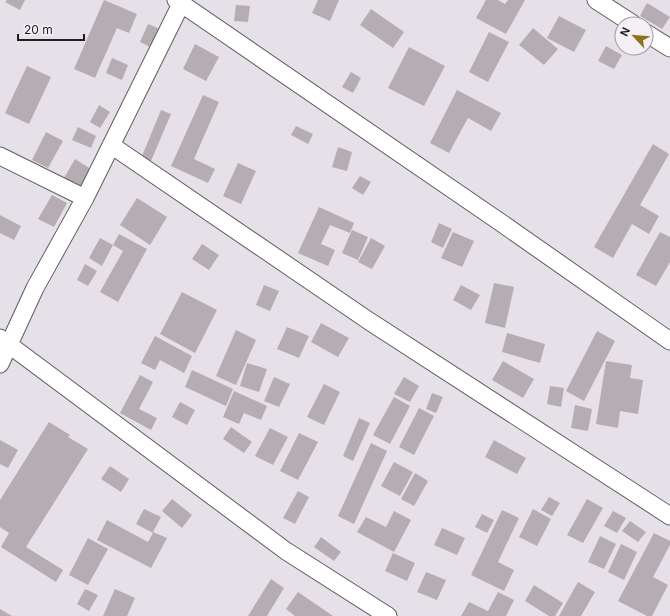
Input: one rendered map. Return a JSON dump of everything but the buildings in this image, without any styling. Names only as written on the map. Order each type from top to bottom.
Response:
[{"type":"street","points":[[596,0],[621,16]]},
{"type":"street","points":[[0,364],[4,341],[85,198],[180,1],[670,341]]},
{"type":"street","points":[[654,38],[670,48]]},
{"type":"street","points":[[111,145],[369,321],[670,516]]},
{"type":"street","points":[[0,156],[85,198]]},
{"type":"street","points":[[4,341],[286,551],[388,616]]}]
